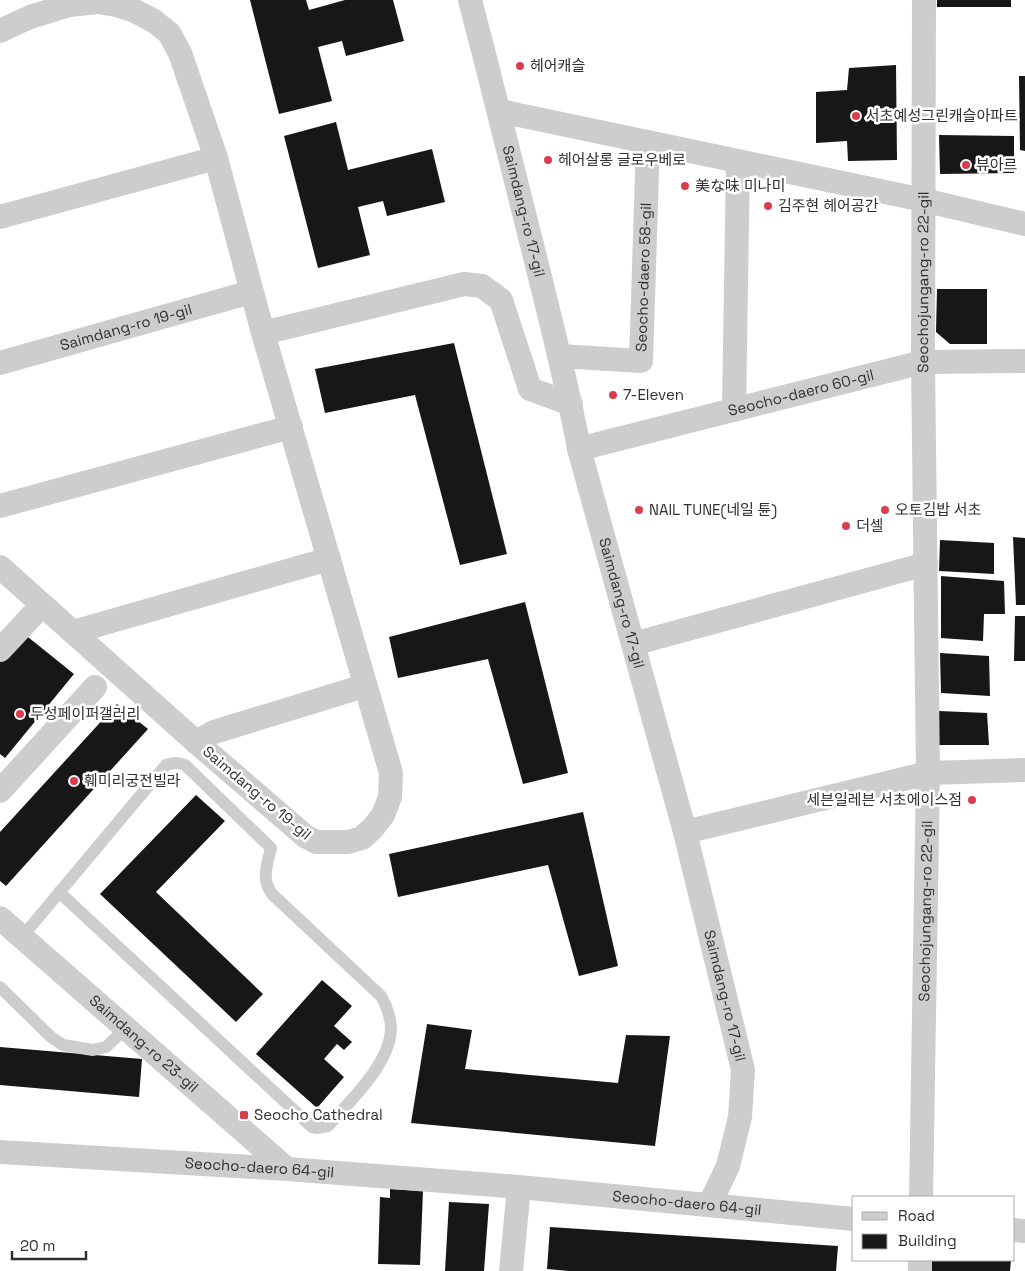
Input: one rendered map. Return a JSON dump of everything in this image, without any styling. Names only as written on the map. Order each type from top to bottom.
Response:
[{"type":"street","name":"Saimdang-ro 17-gil","points":[[470,0],[500,111],[571,404],[579,449],[685,832],[743,1070],[740,1118],[728,1166],[710,1204]]},
{"type":"street","name":"Seochojungang-ro 22-gil","points":[[920,1196],[928,772],[923,362],[924,0]]},
{"type":"street","name":"Saimdang-ro 19-gil","points":[[0,31],[50,5],[98,2],[116,5],[135,5],[169,33],[180,53],[216,158],[263,333],[364,686],[391,773],[390,797],[383,815],[362,838],[348,842],[316,842],[305,836],[196,742],[0,567]]},
{"type":"street","points":[[500,111],[924,200],[1025,224]]},
{"type":"street","name":"Seocho-daero 58-gil","points":[[559,356],[641,360],[648,142]]},
{"type":"street","points":[[0,217],[216,158]]},
{"type":"street","points":[[734,410],[738,161]]},
{"type":"street","points":[[263,333],[464,284],[482,286],[501,300],[530,389],[571,404]]},
{"type":"street","name":"Saimdang-ro 19-gil","points":[[0,363],[252,292]]},
{"type":"street","name":"Seocho-daero 60-gil","points":[[579,449],[923,362],[1025,361]]},
{"type":"street","points":[[0,506],[291,427]]},
{"type":"street","points":[[73,632],[329,559]]},
{"type":"street","points":[[633,644],[926,564]]},
{"type":"street","points":[[0,650],[42,605]]},
{"type":"street","name":"Saimdang-ro 19-gil","points":[[196,742],[214,732],[364,686]]},
{"type":"street","points":[[0,791],[95,687]]},
{"type":"street","points":[[685,832],[928,772],[1025,770]]},
{"type":"street","name":"Saimdang-ro 23-gil","points":[[0,918],[287,1169]]},
{"type":"street","name":"Seocho-daero 64-gil","points":[[0,1152],[287,1169],[519,1187],[852,1219]]},
{"type":"street","points":[[511,1271],[519,1187]]},
{"type":"lane","points":[[22,937],[59,892],[166,765],[173,762],[185,765],[271,848],[265,872],[266,887],[381,996],[390,1020],[391,1030],[387,1050],[372,1074],[328,1126],[312,1127],[59,892]]},
{"type":"lane","points":[[0,986],[51,1037],[63,1045],[94,1050],[106,1047],[126,1028]]},
{"type":"building","points":[[250,0],[306,0],[309,10],[345,0],[393,0],[404,41],[346,56],[342,41],[318,47],[332,101],[279,114]]},
{"type":"building","points":[[937,0],[1011,0],[1011,7],[937,7]]},
{"type":"building","name":"서초예성그린캐슬아파트","points":[[896,65],[897,160],[848,161],[847,141],[816,143],[816,92],[847,90],[849,68]]},
{"type":"building","points":[[1019,76],[1025,76],[1025,151],[1020,150]]},
{"type":"building","points":[[336,122],[348,170],[432,149],[445,202],[387,216],[383,201],[358,207],[370,255],[318,268],[284,136]]},
{"type":"building","points":[[939,135],[1014,136],[1014,173],[940,174]]},
{"type":"building","points":[[937,289],[987,289],[987,344],[950,344],[936,332]]},
{"type":"building","points":[[454,343],[507,554],[460,565],[415,395],[325,413],[315,369]]},
{"type":"building","points":[[1013,537],[1025,538],[1025,605],[1016,605]]},
{"type":"building","points":[[940,540],[994,543],[994,574],[939,571]]},
{"type":"building","points":[[941,576],[1004,581],[1005,614],[984,614],[983,641],[941,638]]},
{"type":"building","points":[[525,602],[568,773],[523,784],[488,659],[398,678],[389,637]]},
{"type":"building","points":[[1015,616],[1025,616],[1025,661],[1014,661]]},
{"type":"building","name":"두성페이퍼갤러리","points":[[23,633],[74,674],[5,758],[0,754],[0,662]]},
{"type":"building","points":[[940,653],[989,656],[990,696],[941,693]]},
{"type":"building","name":"훼미리궁전빌라","points":[[117,704],[148,729],[6,886],[0,881],[0,832]]},
{"type":"building","points":[[939,711],[987,713],[989,745],[939,745]]},
{"type":"building","points":[[196,795],[225,821],[156,892],[263,994],[236,1022],[100,894]]},
{"type":"building","points":[[583,812],[618,966],[579,976],[548,865],[398,897],[389,854]]},
{"type":"building","points":[[322,980],[352,1006],[334,1026],[352,1042],[344,1050],[337,1044],[324,1059],[344,1077],[317,1108],[256,1054]]},
{"type":"building","points":[[427,1024],[472,1030],[465,1069],[618,1083],[626,1035],[670,1036],[655,1146],[411,1123]]},
{"type":"building","points":[[0,1047],[142,1059],[139,1097],[0,1085]]},
{"type":"building","points":[[390,1189],[423,1191],[420,1265],[378,1264],[380,1197],[390,1198]]},
{"type":"building","points":[[449,1202],[489,1204],[484,1271],[445,1271]]},
{"type":"building","points":[[550,1227],[838,1246],[836,1271],[569,1271],[547,1269]]},
{"type":"building","points":[[932,1261],[1011,1261],[1010,1271],[931,1271]]},
{"type":"place","name":"헤어캐슬","points":[[520,66]]},
{"type":"place","name":"서초예성그린캐슬아파트","points":[[856,116]]},
{"type":"place","name":"헤어살롱 글로우베로","points":[[548,160]]},
{"type":"place","name":"뷰아르","points":[[966,165]]},
{"type":"place","name":"美な味 미나미","points":[[685,186]]},
{"type":"place","name":"김주현 헤어공간","points":[[768,206]]},
{"type":"place","name":"7-Eleven","points":[[613,395]]},
{"type":"place","name":"NAIL TUNE(네일 튠)","points":[[639,510]]},
{"type":"place","name":"오토김밥 서초","points":[[885,510]]},
{"type":"place","name":"더셀","points":[[846,526]]},
{"type":"place","name":"두성페이퍼갤러리","points":[[20,714]]},
{"type":"place","name":"훼미리궁전빌라","points":[[74,781]]},
{"type":"place","name":"세븐일레븐 서초에이스점","points":[[972,800]]},
{"type":"place","name":"Seocho Cathedral","points":[[244,1115]]}]
